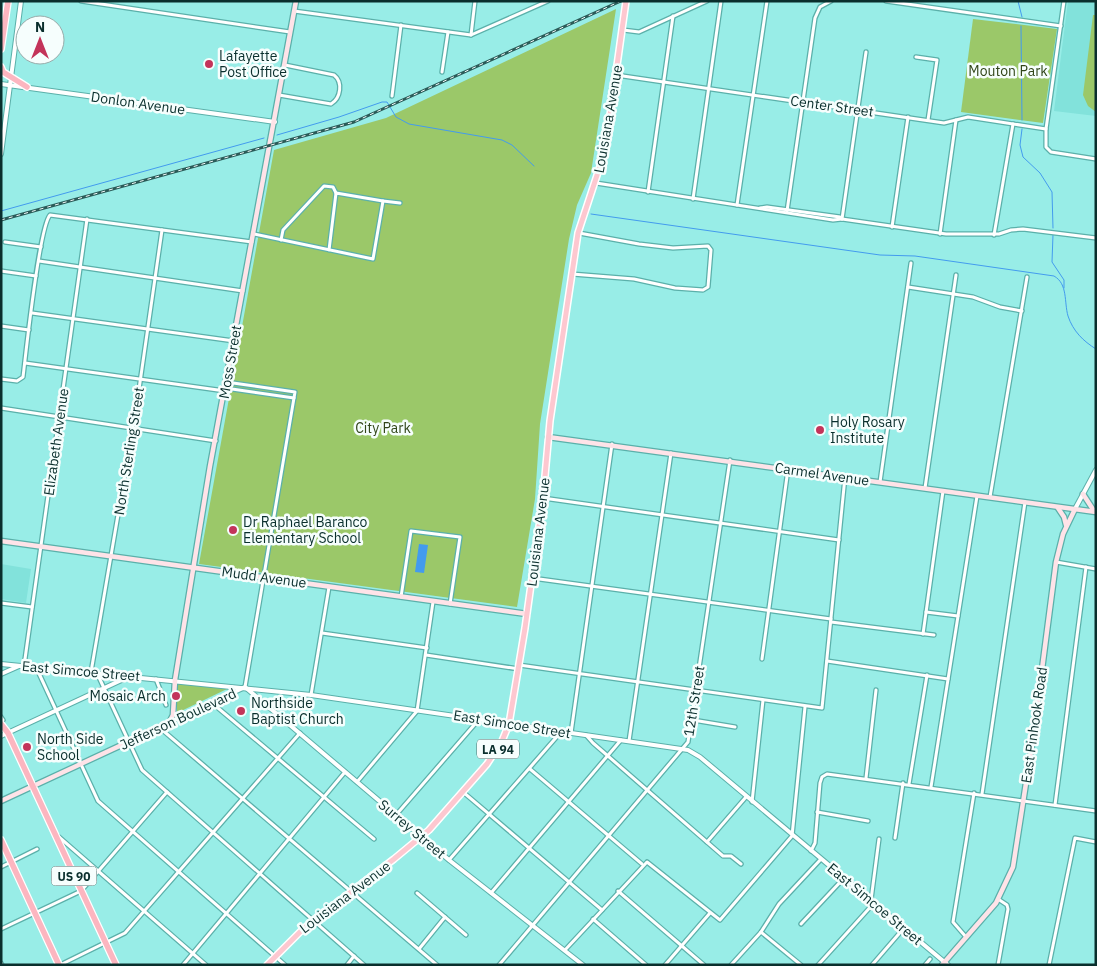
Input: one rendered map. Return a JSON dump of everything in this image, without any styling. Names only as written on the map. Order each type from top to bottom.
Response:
[{"type":"highway","points":[[1,49],[6,1]]},
{"type":"highway","points":[[1,67],[11,82],[27,87]]},
{"type":"highway","name":"US 90","points":[[2,720],[116,965]]},
{"type":"highway","points":[[1,840],[60,965]]},
{"type":"main road","name":"Moss Street","points":[[169,723],[174,715],[175,680],[194,567],[296,1]]},
{"type":"main road","name":"Louisiana Avenue","points":[[267,965],[313,920],[422,836],[463,792],[494,754],[509,724],[532,578],[548,436],[578,233],[596,183],[604,151],[626,1]]},
{"type":"main road","name":"Carmel Avenue","points":[[548,436],[1096,512]]},
{"type":"main road","points":[[1083,494],[1096,512]]},
{"type":"main road","points":[[1056,507],[1064,517],[1066,527]]},
{"type":"main road","name":"East Pinhook Road","points":[[945,964],[998,899],[1010,877],[1016,856],[1056,562],[1066,527],[1075,509]]},
{"type":"main road","name":"Mudd Avenue","points":[[1,541],[526,614]]},
{"type":"main road","name":"Jefferson Boulevard","points":[[1,801],[169,723]]},
{"type":"street","points":[[1,154],[21,1]]},
{"type":"street","points":[[81,1],[291,32]]},
{"type":"street","points":[[471,35],[475,1]]},
{"type":"street","points":[[294,11],[471,35],[548,1]]},
{"type":"street","points":[[623,30],[639,32],[706,1]]},
{"type":"street","points":[[693,199],[721,1]]},
{"type":"street","points":[[737,205],[767,1]]},
{"type":"street","points":[[787,212],[816,15],[820,7],[831,1]]},
{"type":"street","points":[[886,1],[1061,26]]},
{"type":"street","points":[[1064,1],[1046,128],[1046,149],[1054,153],[1096,159]]},
{"type":"street","points":[[648,192],[673,16]]},
{"type":"street","points":[[392,96],[401,25]]},
{"type":"street","points":[[442,72],[448,32]]},
{"type":"street","points":[[842,220],[866,52]]},
{"type":"street","points":[[916,57],[937,60],[928,120]]},
{"type":"street","points":[[280,95],[331,104],[337,98],[340,86],[338,79],[334,75],[284,65]]},
{"type":"street","name":"Center Street","points":[[616,75],[949,123],[968,117],[1046,128]]},
{"type":"street","points":[[1,84],[11,82]]},
{"type":"street","name":"Donlon Avenue","points":[[27,87],[275,122]]},
{"type":"street","points":[[892,227],[908,117]]},
{"type":"street","points":[[940,234],[956,120]]},
{"type":"street","points":[[994,234],[1013,124]]},
{"type":"street","points":[[596,183],[833,220],[940,234],[994,234],[1014,229],[1036,229],[1096,238]]},
{"type":"street","points":[[281,240],[283,230],[324,186],[333,187],[336,193],[329,250]]},
{"type":"street","points":[[336,193],[400,203]]},
{"type":"street","points":[[254,234],[374,259],[383,201]]},
{"type":"street","points":[[1,379],[20,381],[23,377],[36,276],[48,216],[57,214],[253,242]]},
{"type":"street","name":"Elizabeth Avenue","points":[[22,666],[87,219]]},
{"type":"street","name":"North Sterling Street","points":[[91,672],[133,428],[162,230]]},
{"type":"street","points":[[572,274],[634,278],[675,288],[707,288],[711,250],[708,246],[673,248],[578,233]]},
{"type":"street","points":[[6,242],[41,247]]},
{"type":"street","points":[[39,261],[244,291]]},
{"type":"street","points":[[880,482],[911,263]]},
{"type":"street","points":[[1,271],[36,276]]},
{"type":"street","points":[[925,488],[956,275]]},
{"type":"street","points":[[990,497],[1027,277]]},
{"type":"street","points":[[908,287],[973,297],[1003,308],[1022,311]]},
{"type":"street","points":[[32,313],[234,340]]},
{"type":"street","points":[[1,326],[29,330]]},
{"type":"street","points":[[25,363],[140,380],[294,398]]},
{"type":"street","points":[[226,382],[295,392],[246,687]]},
{"type":"street","points":[[1,408],[216,441]]},
{"type":"street","points":[[571,733],[612,444]]},
{"type":"street","points":[[629,741],[671,452]]},
{"type":"street","name":"12th Street","points":[[499,965],[648,791],[689,740],[730,460]]},
{"type":"street","points":[[762,659],[788,469]]},
{"type":"street","name":"East Pinhook Road","points":[[1075,509],[1096,470]]},
{"type":"street","points":[[426,655],[580,673],[818,709],[823,708],[845,477]]},
{"type":"street","points":[[923,634],[943,490]]},
{"type":"street","points":[[931,787],[977,495]]},
{"type":"street","points":[[542,498],[839,540]]},
{"type":"street","points":[[982,794],[1025,502]]},
{"type":"street","points":[[401,597],[411,531],[460,537],[450,604]]},
{"type":"street","points":[[1056,562],[1096,568]]},
{"type":"street","points":[[1056,805],[1086,567]]},
{"type":"street","points":[[532,578],[934,635]]},
{"type":"street","points":[[310,695],[329,586]]},
{"type":"street","points":[[357,782],[417,710],[433,602]]},
{"type":"street","points":[[1,603],[32,607]]},
{"type":"street","points":[[926,612],[958,616]]},
{"type":"street","points":[[322,633],[426,648]]},
{"type":"street","points":[[827,661],[948,679]]},
{"type":"street","name":"East Simcoe Street","points":[[1,664],[246,687],[683,749],[700,757],[945,964]]},
{"type":"street","points":[[1,674],[22,666]]},
{"type":"street","points":[[36,667],[95,797],[132,832],[285,965]]},
{"type":"street","points":[[96,673],[127,742],[142,770],[364,965]]},
{"type":"street","points":[[1,736],[130,676]]},
{"type":"street","points":[[909,784],[927,676]]},
{"type":"street","points":[[156,678],[166,705]]},
{"type":"street","name":"Jefferson Boulevard","points":[[169,723],[246,687]]},
{"type":"street","name":"Surrey Street","points":[[246,687],[449,860],[583,965]]},
{"type":"street","points":[[866,778],[876,690]]},
{"type":"street","points":[[752,802],[763,700]]},
{"type":"street","points":[[212,703],[374,840]]},
{"type":"street","points":[[565,950],[642,864],[646,862],[651,864],[718,920],[792,836],[805,707]]},
{"type":"street","points":[[396,815],[475,724],[476,719]]},
{"type":"street","points":[[693,720],[735,727]]},
{"type":"street","points":[[159,727],[437,965]]},
{"type":"street","points":[[449,860],[561,732]]},
{"type":"street","points":[[60,965],[125,933],[300,733]]},
{"type":"street","points":[[586,735],[723,856],[731,856],[741,864]]},
{"type":"street","points":[[491,893],[621,740]]},
{"type":"street","points":[[530,769],[642,864]]},
{"type":"street","points":[[183,965],[346,772]]},
{"type":"street","points":[[811,851],[815,843],[820,784],[824,774],[903,783],[1096,811]]},
{"type":"street","points":[[895,838],[903,783]]},
{"type":"street","points":[[1,929],[82,892],[167,792]]},
{"type":"street","points":[[463,792],[602,910]]},
{"type":"street","points":[[966,937],[953,922],[974,793]]},
{"type":"street","points":[[708,842],[746,797]]},
{"type":"street","points":[[817,812],[868,821]]},
{"type":"street","points":[[56,835],[206,965]]},
{"type":"street","points":[[1049,965],[1075,838],[1096,842]]},
{"type":"street","points":[[818,965],[872,901],[879,839]]},
{"type":"street","points":[[1,867],[37,850]]},
{"type":"street","points":[[731,965],[761,932],[779,904],[821,859]]},
{"type":"street","points":[[801,924],[844,878]]},
{"type":"street","points":[[618,891],[704,965]]},
{"type":"street","points":[[417,892],[466,935]]},
{"type":"street","points":[[998,899],[1008,909],[998,965]]},
{"type":"street","points":[[665,965],[710,913]]},
{"type":"street","points":[[419,948],[445,917]]},
{"type":"street","points":[[593,919],[646,965]]},
{"type":"street","points":[[872,965],[904,928]]},
{"type":"street","points":[[761,932],[801,965]]},
{"type":"street","points":[[347,965],[354,956]]},
{"type":"street","points":[[925,965],[930,959]]},
{"type":"street","points":[[427,965],[431,960]]},
{"type":"shaded area","points":[[1068,1],[1096,1],[1096,116],[1054,111]]},
{"type":"shaded area","points":[[1,564],[31,569],[26,603],[1,599]]},
{"type":"green space","name":"City Park","points":[[616,9],[591,173],[577,205],[569,239],[540,424],[535,499],[517,607],[199,564],[274,150],[386,118]]},
{"type":"green space","points":[[1093,15],[1096,15],[1096,112],[1088,106],[1083,95]]},
{"type":"green space","name":"Mouton Park","points":[[973,19],[1057,29],[1043,123],[961,112]]},
{"type":"green space","points":[[177,682],[227,689],[177,713]]},
{"type":"water","points":[[419,544],[428,545],[424,573],[415,572]]},
{"type":"waterway","points":[[1018,1],[1022,17]]},
{"type":"waterway","points":[[1021,26],[1022,120]]},
{"type":"waterway","points":[[277,135],[387,102],[396,117],[409,124],[502,140],[512,145],[534,166]]},
{"type":"waterway","points":[[1022,129],[1020,145],[1023,157],[1040,173],[1052,192],[1053,228]]},
{"type":"waterway","points":[[1,211],[264,138]]},
{"type":"waterway","points":[[591,214],[880,255],[915,256],[1054,276],[1064,288],[1068,316],[1073,326],[1083,339],[1096,349]]},
{"type":"waterway","points":[[1053,235],[1052,262],[1064,280],[1064,288]]},
{"type":"railway","points":[[1,220],[354,122],[621,1]]},
{"type":"place","name":"Lafayette Post Office","points":[[209,64]]},
{"type":"place","name":"Holy Rosary Institute","points":[[820,430]]},
{"type":"place","name":"Dr Raphael Baranco Elementary School","points":[[233,530]]},
{"type":"place","name":"Mosaic Arch","points":[[176,696]]},
{"type":"place","name":"Northside Baptist Church","points":[[241,711]]},
{"type":"place","name":"North Side School","points":[[27,747]]}]
